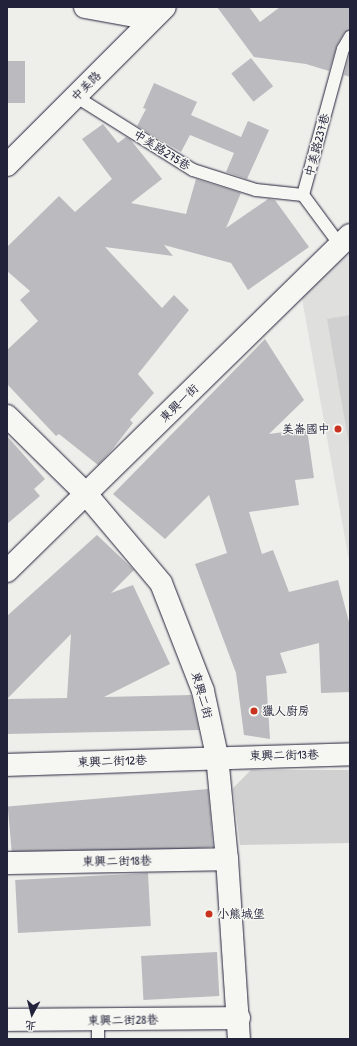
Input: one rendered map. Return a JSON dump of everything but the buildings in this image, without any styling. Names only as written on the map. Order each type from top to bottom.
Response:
[{"type":"street","points":[[85,7],[158,13]]},
{"type":"street","name":"中美路","points":[[7,165],[158,13]]},
{"type":"street","name":"東興一街","points":[[7,571],[345,240]]},
{"type":"street","name":"東興二街","points":[[7,416],[86,494],[161,583],[203,691],[217,756],[227,859],[239,1029]]},
{"type":"street","name":"東興二街13巷","points":[[217,756],[350,754]]},
{"type":"street","name":"東興二街12巷","points":[[7,765],[217,756]]},
{"type":"street","name":"東興二街18巷","points":[[7,863],[227,859]]},
{"type":"street","name":"東興二街28巷","points":[[7,1020],[98,1030],[239,1029]]},
{"type":"lane","name":"中美路237巷","points":[[303,195],[343,49],[350,37]]},
{"type":"lane","name":"中美路275巷","points":[[75,96],[193,170],[256,190],[303,195]]},
{"type":"lane","points":[[303,195],[345,240]]},
{"type":"shaded area","name":"美崙國中","points":[[350,248],[350,566],[301,293]]},
{"type":"shaded area","points":[[350,315],[350,450],[327,319]]},
{"type":"shaded area","points":[[251,770],[350,770],[350,843],[240,845],[233,788]]},
{"type":"place","name":"美崙國中","points":[[338,429]]},
{"type":"place","name":"獵人廚房","points":[[254,711]]},
{"type":"place","name":"小熊城堡","points":[[209,914]]}]
